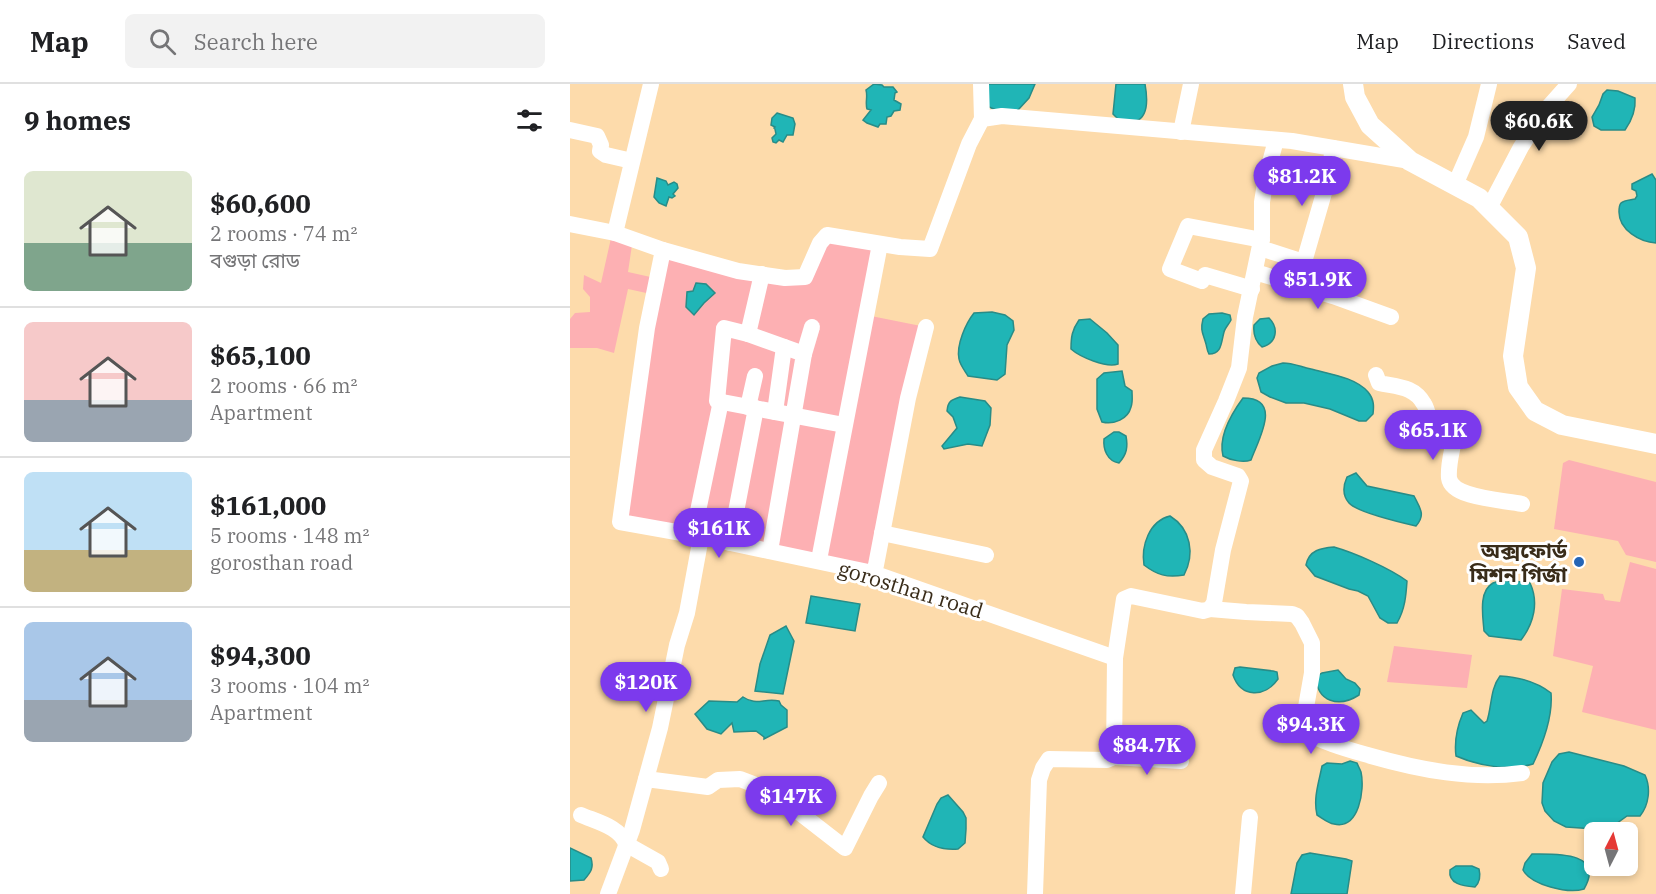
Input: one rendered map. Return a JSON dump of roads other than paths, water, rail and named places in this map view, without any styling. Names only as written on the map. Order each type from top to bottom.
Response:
[{"type":"main road","points":[[1353,84],[1355,97],[1370,125],[1410,161],[1479,198],[1518,237],[1526,268],[1513,356],[1518,387],[1535,411],[1562,425],[1656,444]]},
{"type":"street","points":[[615,233],[651,84]]},
{"type":"street","points":[[570,224],[615,233],[663,250],[738,271],[785,278],[805,277],[820,243],[827,235],[900,247],[930,249],[969,144],[982,119],[981,84]]},
{"type":"street","points":[[1181,132],[1191,84]]},
{"type":"street","points":[[1455,185],[1476,137],[1489,84]]},
{"type":"street","points":[[1489,208],[1527,138],[1544,113],[1569,84]]},
{"type":"street","points":[[982,119],[1002,116],[1080,121],[1276,140],[1410,161]]},
{"type":"street","points":[[570,130],[597,136],[601,145],[600,151],[632,161]]},
{"type":"street","points":[[1210,609],[1214,603],[1223,550],[1241,481],[1238,476],[1212,467],[1204,460],[1204,450],[1239,368],[1245,317],[1261,244],[1262,202],[1266,177],[1276,140]]},
{"type":"street","points":[[1334,148],[1304,262],[1261,244],[1188,226],[1170,269],[1202,280],[1205,275],[1253,281],[1282,281],[1391,317]]},
{"type":"street","points":[[819,561],[880,244]]},
{"type":"street","name":"gorosthan road","points":[[663,250],[647,328],[620,522],[873,573],[1115,658]]},
{"type":"street","points":[[1282,281],[1290,258]]},
{"type":"street","points":[[748,334],[762,274]]},
{"type":"street","points":[[770,551],[804,354],[812,327]]},
{"type":"street","points":[[873,573],[908,398],[926,327]]},
{"type":"street","points":[[804,354],[724,328],[717,401],[844,425]]},
{"type":"street","points":[[774,412],[784,347]]},
{"type":"street","points":[[1376,375],[1379,383],[1412,390],[1424,403],[1432,424],[1438,432],[1448,437],[1453,445],[1449,480],[1454,488],[1485,498],[1522,504]]},
{"type":"street","points":[[729,543],[752,407],[755,376]]},
{"type":"street","points":[[608,894],[646,779],[660,728],[677,645],[687,613],[697,536],[721,401]]},
{"type":"street","points":[[882,533],[986,555]]},
{"type":"street","points":[[1114,757],[1115,658],[1124,599],[1131,596],[1203,611],[1210,609],[1297,616],[1312,643],[1312,673],[1302,730],[1318,739],[1334,746],[1399,764],[1435,771],[1496,776],[1522,773]]},
{"type":"street","points":[[1035,894],[1039,780],[1042,768],[1049,759],[1107,760],[1114,757],[1181,761]]},
{"type":"street","points":[[646,779],[708,787],[718,780],[740,779],[761,787],[788,803],[845,848],[870,796],[879,783]]},
{"type":"street","points":[[581,815],[613,828],[624,837],[626,844],[658,862],[661,869]]},
{"type":"street","points":[[1243,894],[1250,817]]},
{"type":"water","points":[[874,84],[893,87],[897,92],[894,100],[901,104],[900,110],[894,111],[891,116],[887,117],[886,124],[880,124],[878,127],[863,120],[871,110],[867,109],[866,90]]},
{"type":"water","points":[[985,84],[1035,84],[1029,98],[1018,110],[1005,111],[996,110],[985,104]]},
{"type":"water","points":[[1116,84],[1145,84],[1146,110],[1144,115],[1136,121],[1121,122],[1113,114]]},
{"type":"water","points":[[1607,90],[1618,91],[1635,98],[1633,115],[1625,130],[1601,130],[1594,126],[1592,117]]},
{"type":"water","points":[[777,113],[793,118],[795,124],[793,135],[787,135],[783,142],[779,140],[776,143],[772,138],[776,134],[775,127],[771,125],[772,118]]},
{"type":"water","points":[[1652,174],[1656,180],[1656,243],[1643,240],[1626,229],[1619,212],[1621,203],[1635,199],[1637,196],[1636,191],[1632,189],[1632,184]]},
{"type":"water","points":[[657,178],[666,181],[668,185],[674,182],[677,184],[678,188],[673,194],[675,196],[669,197],[666,206],[654,197]]},
{"type":"water","points":[[696,283],[706,284],[715,293],[694,315],[686,307],[687,292],[693,291]]},
{"type":"water","points":[[992,312],[1005,315],[1013,321],[1014,330],[1007,345],[1005,374],[997,380],[968,376],[961,366],[958,353],[962,335],[974,313]]},
{"type":"water","points":[[1209,314],[1230,315],[1231,320],[1225,330],[1219,350],[1209,354],[1202,332],[1203,319]]},
{"type":"water","points":[[1269,318],[1274,326],[1275,335],[1271,342],[1262,347],[1255,337],[1254,325],[1260,319]]},
{"type":"water","points":[[1090,319],[1118,345],[1118,364],[1093,361],[1071,349],[1072,334],[1079,320]]},
{"type":"water","points":[[1283,363],[1349,379],[1368,392],[1373,405],[1373,414],[1366,421],[1359,421],[1330,409],[1304,403],[1286,403],[1261,392],[1257,378],[1259,373]]},
{"type":"water","points":[[1122,371],[1125,386],[1132,391],[1129,411],[1120,420],[1111,423],[1102,422],[1097,409],[1097,379],[1104,373]]},
{"type":"water","points":[[960,397],[985,401],[991,408],[990,425],[982,446],[968,444],[944,449],[942,446],[957,428],[953,417],[947,411],[948,405],[952,400]]},
{"type":"water","points":[[1243,398],[1255,400],[1262,405],[1265,412],[1263,431],[1251,460],[1244,461],[1223,456],[1222,448],[1227,425]]},
{"type":"water","points":[[1114,432],[1126,436],[1126,450],[1119,463],[1111,460],[1104,447],[1104,439]]},
{"type":"water","points":[[1356,473],[1367,486],[1414,496],[1421,515],[1416,526],[1370,513],[1349,503],[1344,494],[1345,484],[1347,477]]},
{"type":"water","points":[[1170,516],[1183,528],[1189,542],[1189,559],[1184,575],[1162,575],[1144,565],[1145,542],[1148,535],[1157,523]]},
{"type":"water","points":[[1334,547],[1372,561],[1407,581],[1406,597],[1397,623],[1388,623],[1380,618],[1368,596],[1315,576],[1306,565],[1313,553],[1320,549]]},
{"type":"water","points":[[1495,582],[1530,583],[1533,590],[1535,605],[1529,627],[1521,640],[1489,636],[1484,631],[1482,605],[1485,592]]},
{"type":"water","points":[[811,596],[860,604],[855,631],[806,623]]},
{"type":"water","points":[[786,626],[794,641],[783,694],[755,691],[760,664],[770,635]]},
{"type":"water","points":[[1235,668],[1277,672],[1278,679],[1267,690],[1254,693],[1247,691],[1237,683],[1233,675]]},
{"type":"water","points":[[1338,670],[1346,679],[1355,683],[1360,689],[1359,695],[1337,702],[1330,700],[1320,692],[1316,677],[1322,673]]},
{"type":"water","points":[[1500,676],[1527,681],[1551,693],[1546,729],[1533,764],[1514,767],[1494,766],[1456,756],[1456,734],[1463,713],[1471,710],[1484,723],[1487,721],[1493,692]]},
{"type":"water","points":[[743,697],[752,701],[779,701],[787,710],[787,727],[764,739],[756,731],[734,732],[732,723],[721,734],[707,729],[695,714],[709,701],[737,702]]},
{"type":"water","points":[[1569,752],[1624,766],[1645,775],[1648,796],[1640,816],[1627,816],[1619,822],[1584,822],[1584,828],[1566,827],[1554,821],[1545,811],[1542,803],[1543,783],[1552,762],[1559,754]]},
{"type":"water","points":[[1350,761],[1357,763],[1362,780],[1361,798],[1355,815],[1343,824],[1327,822],[1317,815],[1316,809],[1322,766],[1327,763],[1342,764]]},
{"type":"water","points":[[948,795],[966,818],[965,843],[958,849],[939,848],[930,844],[923,837],[937,804],[941,798]]},
{"type":"water","points":[[570,848],[591,858],[591,870],[584,880],[570,881]]},
{"type":"water","points":[[1310,853],[1352,861],[1347,894],[1291,894],[1297,863],[1302,855]]},
{"type":"water","points":[[1532,854],[1575,857],[1584,862],[1584,876],[1589,877],[1584,889],[1569,890],[1550,887],[1527,875],[1523,870]]},
{"type":"water","points":[[1456,866],[1472,866],[1479,869],[1480,879],[1475,887],[1461,885],[1451,878],[1450,870]]},
{"type":"place","name":"অক্সফোর্ড মিশন গির্জা","points":[[1579,562]]}]
